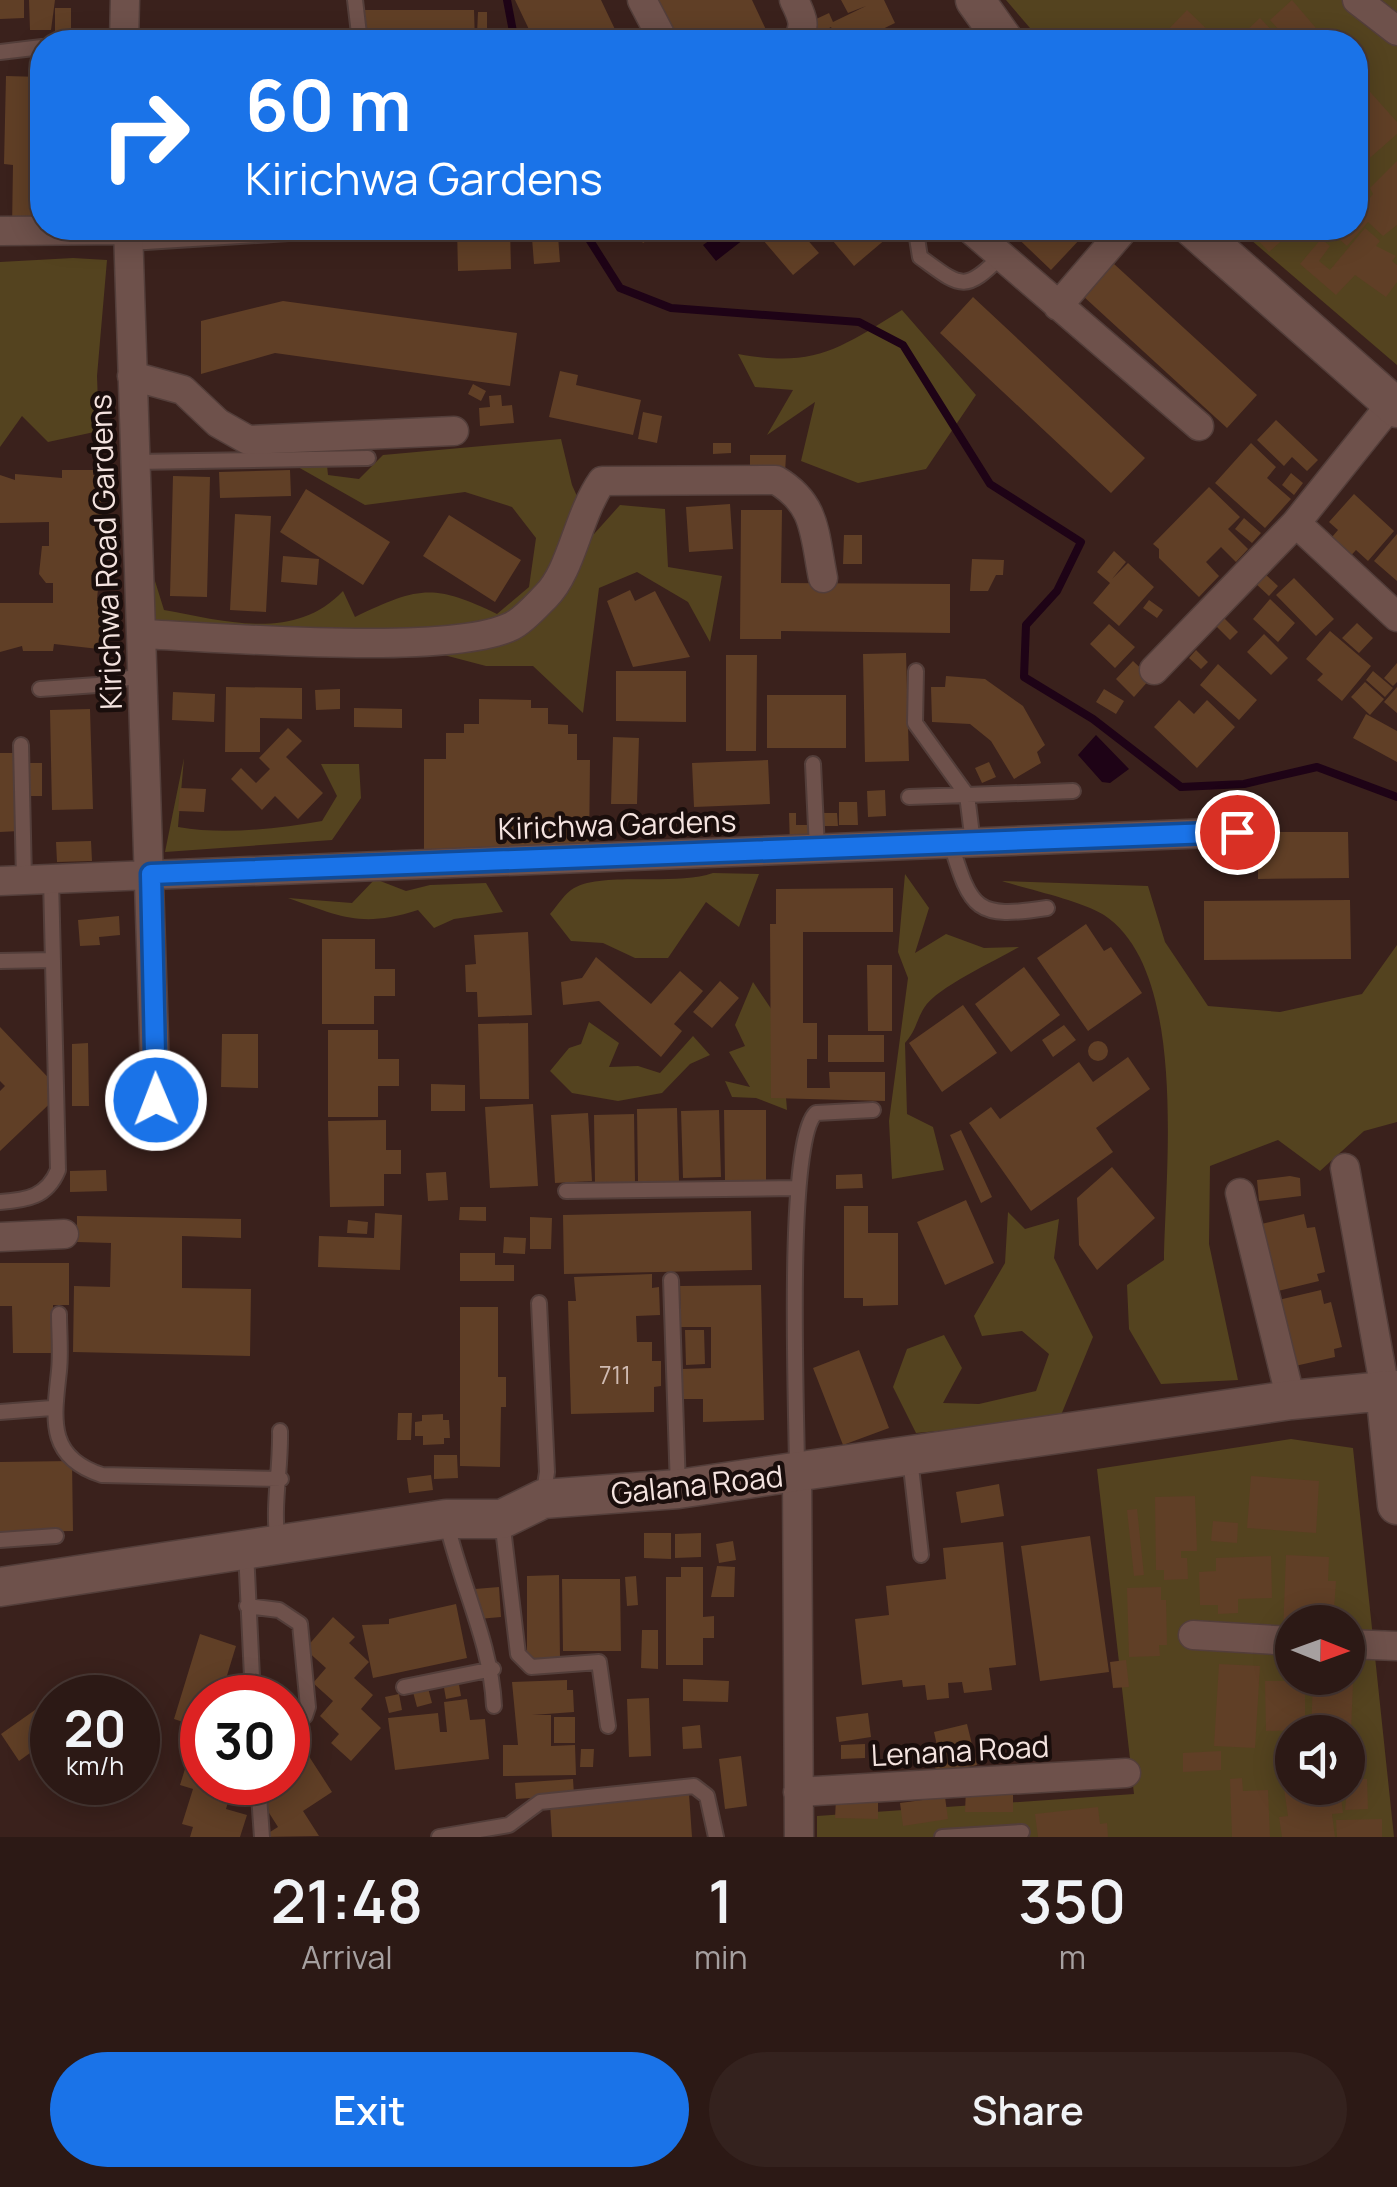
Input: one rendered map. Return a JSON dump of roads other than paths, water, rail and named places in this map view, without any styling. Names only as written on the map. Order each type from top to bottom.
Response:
[{"type":"main road","points":[[976,0],[997,30]]},
{"type":"main road","points":[[1207,240],[1395,406]]},
{"type":"main road","points":[[1392,1390],[1397,1504]]},
{"type":"main road","name":"Galana Road","points":[[0,1587],[446,1519],[502,1519],[543,1500],[678,1489],[1291,1400],[1392,1390]]},
{"type":"street","points":[[124,30],[125,0]]},
{"type":"street","points":[[642,0],[658,30]]},
{"type":"street","points":[[794,0],[804,20],[803,30]]},
{"type":"street","points":[[1357,0],[1397,31]]},
{"type":"street","points":[[0,231],[30,231]]},
{"type":"street","name":"Kirichwa Road Gardens","points":[[129,240],[156,1100]]},
{"type":"street","points":[[983,240],[1198,426]]},
{"type":"street","points":[[1058,306],[1115,240]]},
{"type":"street","points":[[132,376],[183,390],[218,424],[248,440],[454,431]]},
{"type":"street","points":[[1154,670],[1296,524],[1395,406]]},
{"type":"street","points":[[141,634],[420,640],[512,626],[550,593],[565,568],[586,504],[602,481],[776,480],[801,495],[810,516],[824,578]]},
{"type":"street","points":[[1296,524],[1397,617]]},
{"type":"street","name":"Kirichwa Gardens","points":[[25,880],[1237,832]]},
{"type":"street","points":[[1344,1168],[1392,1390]]},
{"type":"street","points":[[1240,1193],[1291,1400]]},
{"type":"street","points":[[0,1236],[64,1234]]},
{"type":"street","points":[[796,1473],[799,1837]]},
{"type":"street","points":[[1193,1635],[1275,1640]]},
{"type":"street","points":[[1365,1645],[1397,1646]]},
{"type":"street","name":"Lenana Road","points":[[798,1792],[1126,1774]]},
{"type":"lane","points":[[356,0],[359,30]]},
{"type":"lane","points":[[0,52],[30,48]]},
{"type":"lane","points":[[917,240],[920,257],[964,284],[978,280],[1001,256]]},
{"type":"lane","points":[[135,462],[368,458]]},
{"type":"lane","points":[[916,671],[914,723],[967,796],[962,844],[965,891],[976,906],[1006,914],[1047,908]]},
{"type":"lane","points":[[40,689],[97,685],[142,675]]},
{"type":"lane","points":[[0,1202],[40,1195],[51,1187],[58,1170],[53,960],[25,880],[21,745]]},
{"type":"lane","points":[[813,764],[818,850]]},
{"type":"lane","points":[[909,796],[1073,790]]},
{"type":"lane","points":[[0,961],[53,960]]},
{"type":"lane","points":[[796,1473],[797,1188],[808,1120],[828,1110],[873,1110]]},
{"type":"lane","points":[[566,1192],[797,1188]]},
{"type":"lane","points":[[671,1280],[678,1489]]},
{"type":"lane","points":[[539,1303],[546,1472],[543,1500]]},
{"type":"lane","points":[[59,1314],[59,1369],[52,1408],[58,1442],[84,1469],[102,1476],[281,1478]]},
{"type":"lane","points":[[0,1412],[52,1408]]},
{"type":"lane","points":[[252,1675],[247,1606],[273,1496],[281,1478],[280,1431]]},
{"type":"lane","points":[[910,1457],[921,1555]]},
{"type":"lane","points":[[446,1519],[457,1568],[492,1668],[494,1706]]},
{"type":"lane","points":[[502,1519],[520,1660],[531,1667],[599,1662],[608,1726]]},
{"type":"lane","points":[[0,1540],[56,1536]]},
{"type":"lane","points":[[247,1606],[279,1610],[300,1624],[305,1675]]},
{"type":"lane","points":[[404,1687],[492,1668]]},
{"type":"lane","points":[[439,1837],[509,1825],[540,1802],[694,1786],[707,1796],[716,1837]]},
{"type":"lane","points":[[260,1805],[262,1837]]},
{"type":"lane","points":[[942,1837],[1022,1832]]},
{"type":"waterway","points":[[507,0],[513,30]]},
{"type":"waterway","points":[[590,240],[620,288],[671,308],[859,322],[903,345],[990,484],[1081,542],[1057,591],[1026,625],[1024,677],[1093,719],[1181,787],[1244,784],[1317,767],[1397,797]]}]
